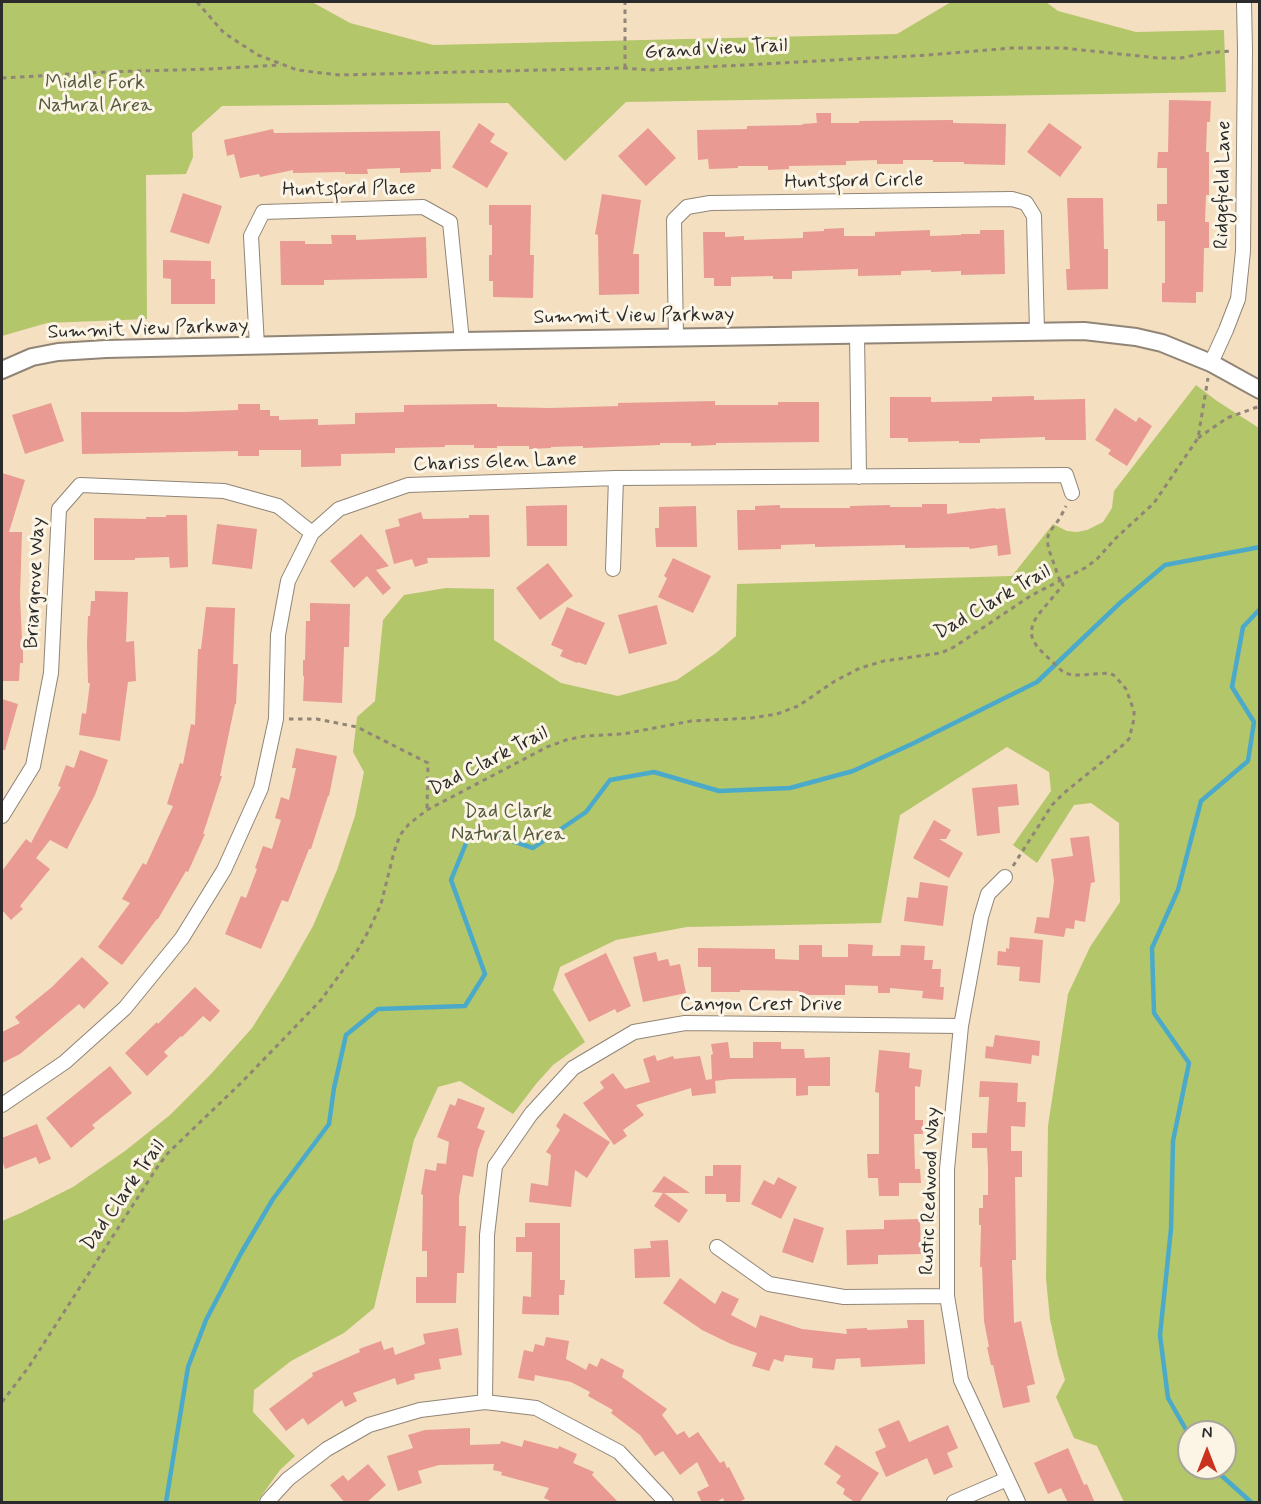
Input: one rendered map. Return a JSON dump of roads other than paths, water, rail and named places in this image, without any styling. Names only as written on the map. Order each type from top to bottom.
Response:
[{"type":"street","name":"Ridgefield Lane","points":[[1210,363],[1238,299],[1243,250],[1244,2]]},
{"type":"street","name":"Huntsford Circle","points":[[676,337],[674,220],[687,207],[710,203],[1012,199],[1026,203],[1034,216],[1037,332]]},
{"type":"street","name":"Huntsford Place","points":[[257,346],[251,236],[262,212],[412,207],[423,207],[450,222],[462,341]]},
{"type":"street","name":"Summit View Parkway","points":[[2,370],[32,357],[58,352],[106,349],[1084,331],[1136,337],[1162,343],[1210,363],[1260,390]]},
{"type":"street","points":[[857,334],[859,477]]},
{"type":"street","name":"Chariss Glen Lane","points":[[2,1105],[64,1062],[125,1008],[182,939],[224,870],[261,788],[276,719],[278,635],[288,581],[312,533],[339,509],[408,485],[616,478],[1066,475],[1072,493]]},
{"type":"street","points":[[613,569],[616,478]]},
{"type":"street","name":"Briargrove Way","points":[[2,816],[33,766],[51,673],[59,509],[80,485],[224,491],[278,506],[312,533]]},
{"type":"street","name":"Rustic Redwood Way","points":[[1005,877],[988,894],[981,917],[960,1026],[947,1169],[947,1296],[960,1380],[1018,1503]]},
{"type":"street","name":"Canyon Crest Drive","points":[[485,1402],[487,1235],[495,1166],[531,1114],[573,1068],[634,1032],[686,1023],[960,1026]]},
{"type":"street","points":[[717,1247],[769,1284],[844,1297],[947,1296]]},
{"type":"street","points":[[267,1503],[288,1479],[303,1467],[327,1449],[369,1425],[420,1410],[485,1402],[536,1408],[619,1452],[665,1499],[666,1503]]},
{"type":"street","points":[[954,1503],[1007,1479]]},
{"type":"waterway","points":[[166,1502],[188,1367],[206,1320],[273,1199],[329,1124],[334,1088],[346,1035],[378,1009],[465,1006],[485,974],[451,880],[467,841],[495,835],[533,848],[586,812],[610,780],[654,772],[719,791],[790,788],[853,771],[1037,682],[1120,603],[1165,565],[1260,547]]},
{"type":"waterway","points":[[1180,1420],[1168,1398],[1160,1335],[1171,1229],[1173,1141],[1189,1063],[1154,1013],[1152,948],[1178,890],[1201,801],[1248,761],[1254,722],[1232,687],[1243,627],[1260,609]]},
{"type":"waterway","points":[[1226,1480],[1251,1502]]},
{"type":"park label","name":"Middle Fork Natural Area","points":[[95,96]]},
{"type":"park label","name":"Dad Clark Natural Area","points":[[508,824]]}]
